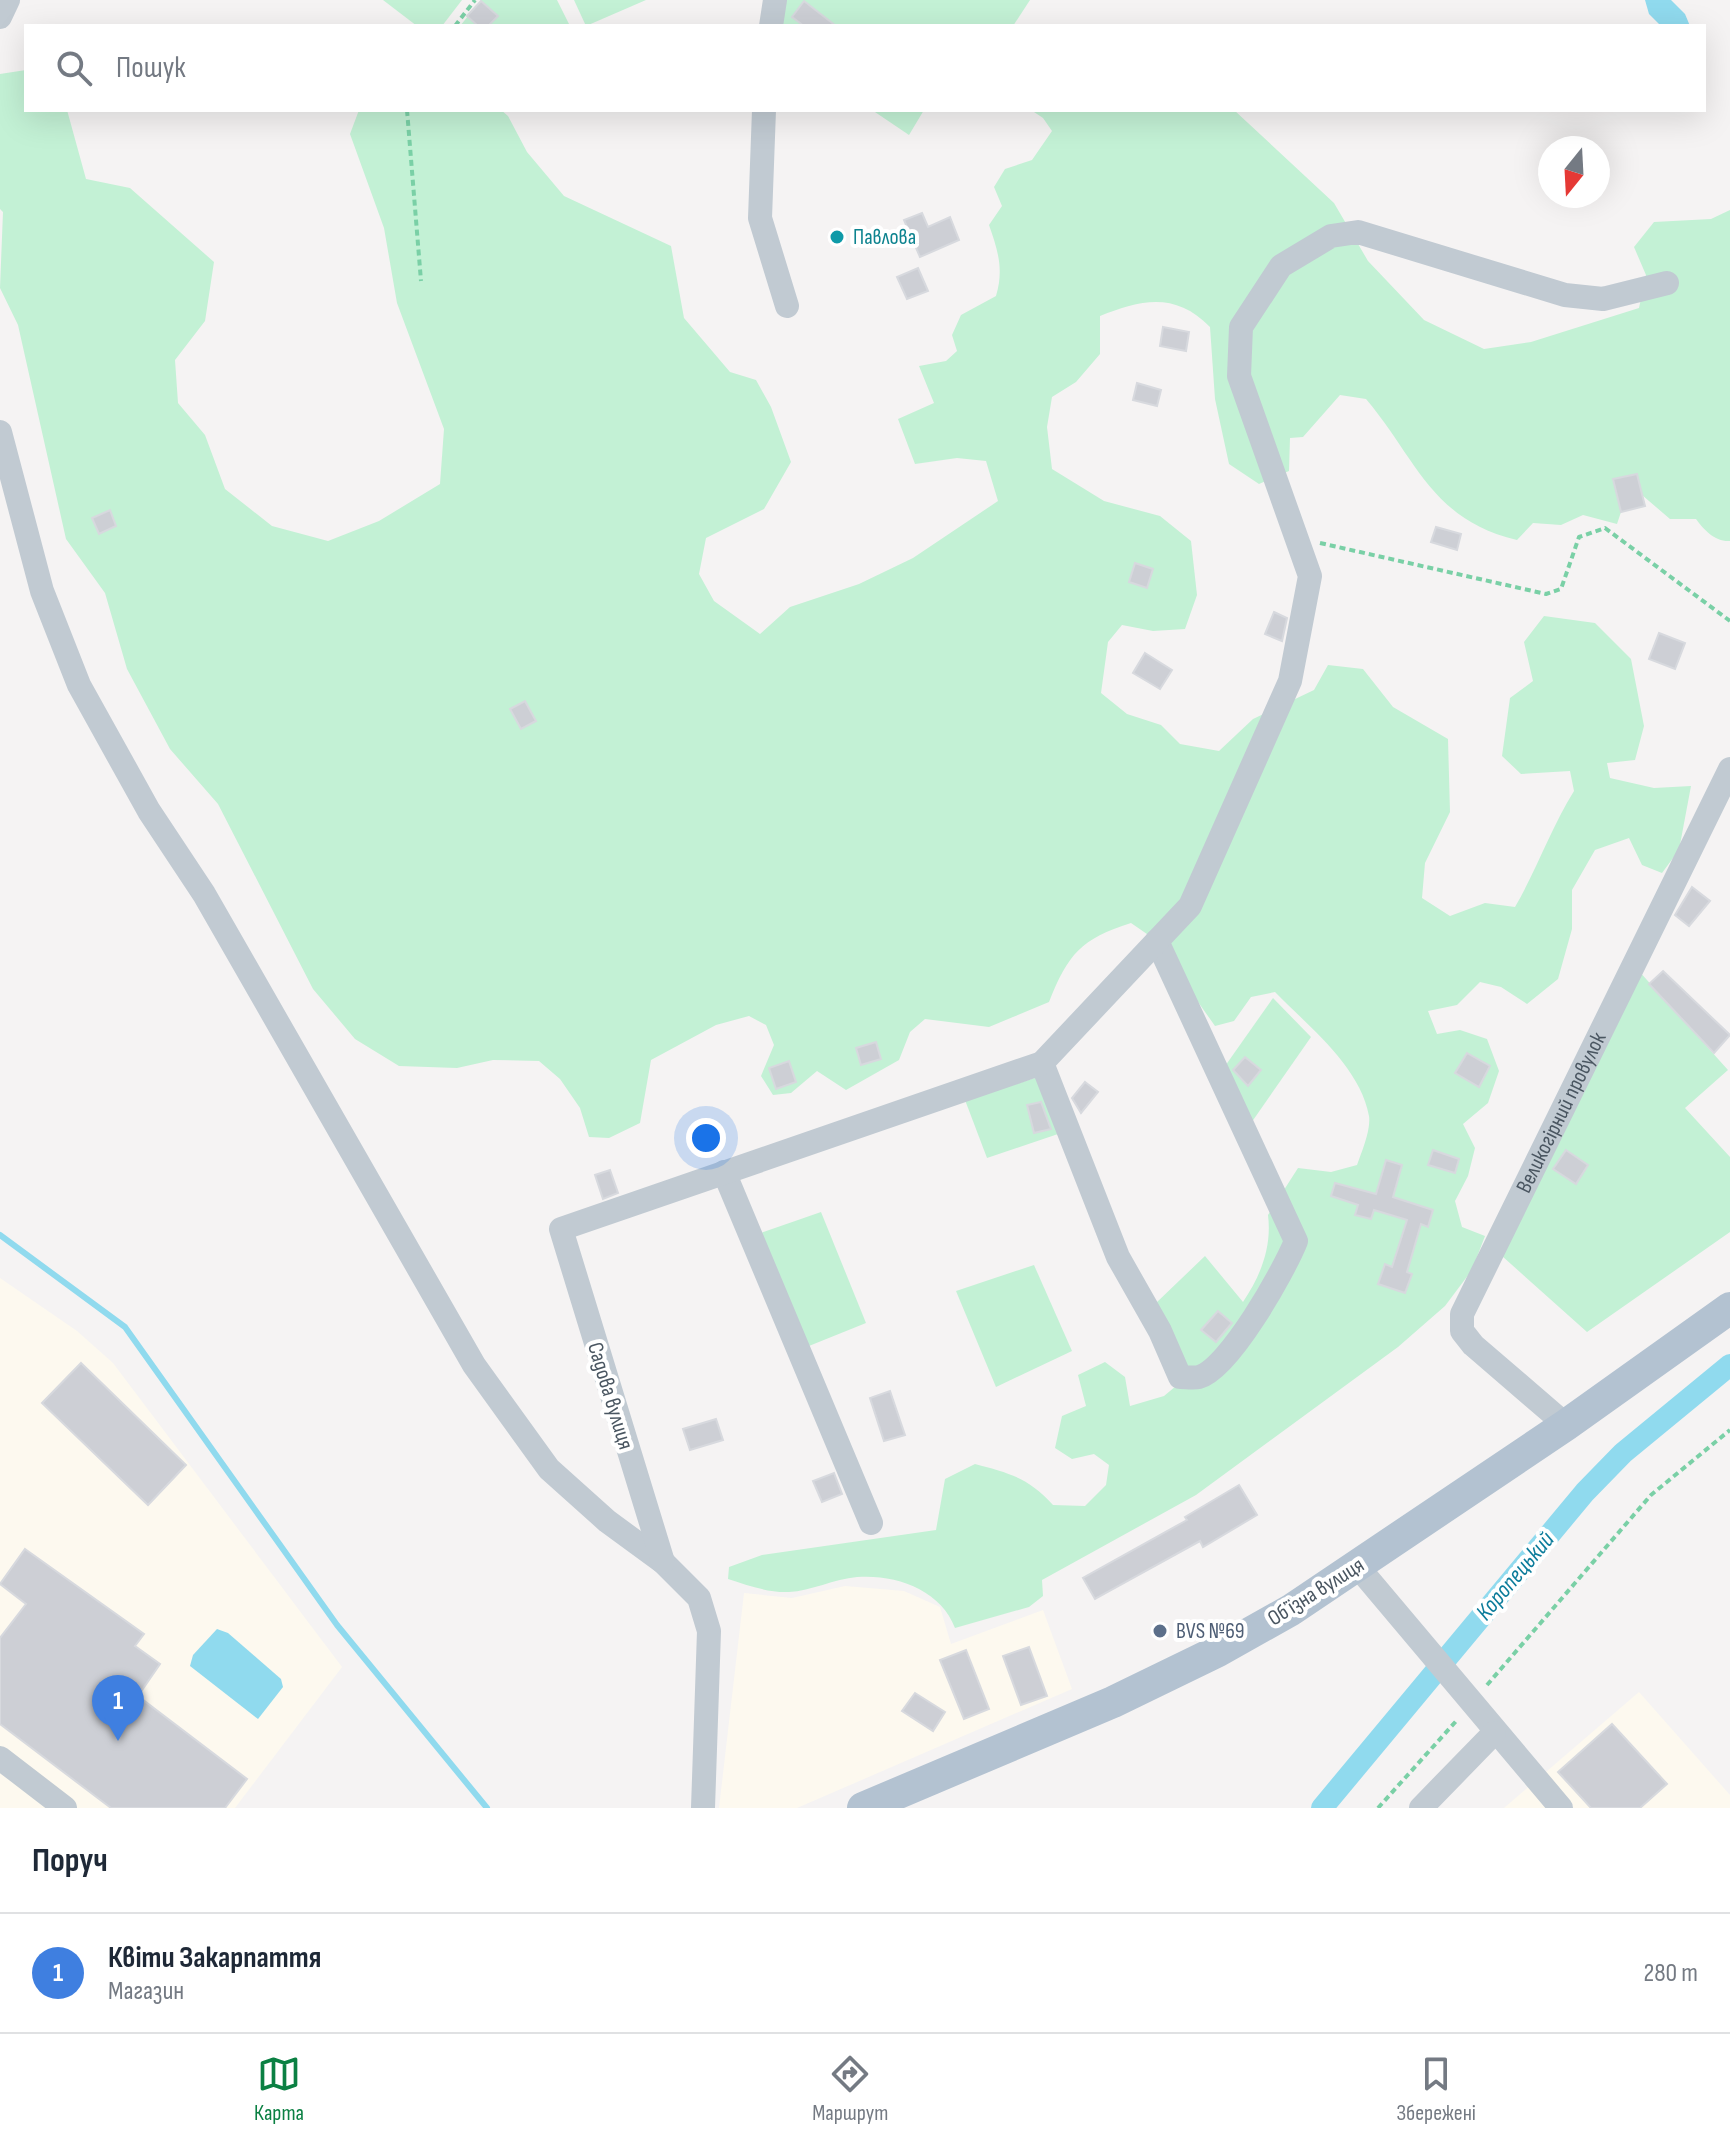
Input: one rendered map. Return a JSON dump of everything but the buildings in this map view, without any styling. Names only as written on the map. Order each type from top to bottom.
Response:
[{"type":"main road","name":"Обʼїзна вулиця","points":[[863,1808],[1002,1752],[1205,1658],[1358,1567],[1730,1308]]},
{"type":"street","points":[[0,17],[8,0]]},
{"type":"street","points":[[771,24],[775,0]]},
{"type":"street","points":[[764,112],[760,218],[787,306]]},
{"type":"street","points":[[871,1523],[724,1172],[1042,1063],[1190,906],[1290,681],[1310,576],[1239,376],[1241,327],[1281,266],[1331,236],[1358,232],[1565,295],[1603,299],[1667,283]]},
{"type":"street","points":[[0,432],[47,604],[79,685],[149,811],[204,894],[474,1365],[549,1469],[607,1521],[663,1562],[699,1598],[709,1631],[703,1808]]},
{"type":"street","name":"Великогірний провулок","points":[[1566,1425],[1473,1345],[1462,1331],[1462,1314],[1730,769]]},
{"type":"street","points":[[1042,1063],[1118,1257],[1160,1331],[1174,1368],[1180,1377],[1201,1377],[1232,1349],[1285,1269],[1296,1241],[1157,941]]},
{"type":"street","name":"Садова вулиця","points":[[663,1562],[561,1229],[724,1172]]},
{"type":"street","points":[[1358,1567],[1494,1733],[1561,1808]]},
{"type":"street","points":[[1421,1808],[1494,1733]]},
{"type":"street","points":[[0,1758],[65,1808]]},
{"type":"path","points":[[457,24],[475,0]]},
{"type":"path","points":[[407,112],[421,281]]},
{"type":"path","points":[[1297,537],[1546,594],[1561,589],[1579,537],[1605,528],[1730,621]]},
{"type":"path","points":[[1378,1808],[1651,1495],[1730,1430]]},
{"type":"shaded area","points":[[0,1278],[77,1331],[113,1363],[342,1667],[235,1808],[0,1808]]},
{"type":"shaded area","points":[[845,1586],[904,1591],[940,1607],[951,1644],[1043,1610],[1072,1689],[797,1808],[719,1808],[744,1593],[792,1598]]},
{"type":"shaded area","points":[[1639,1692],[1730,1795],[1730,1808],[1504,1808]]},
{"type":"green space","points":[[383,0],[462,0],[444,24],[414,24]]},
{"type":"green space","points":[[481,0],[557,0],[569,24],[462,24]]},
{"type":"green space","points":[[574,0],[646,0],[591,24],[585,24]]},
{"type":"green space","points":[[781,0],[1030,0],[1014,24],[777,24]]},
{"type":"green space","points":[[24,70],[24,112],[68,112],[86,179],[130,188],[214,262],[205,321],[175,360],[178,403],[205,435],[225,489],[272,526],[328,541],[379,521],[440,484],[444,429],[397,303],[384,228],[350,134],[358,112],[503,112],[527,152],[564,196],[671,246],[684,318],[730,372],[756,380],[771,407],[791,462],[764,509],[706,538],[699,574],[714,601],[760,634],[790,607],[859,584],[913,558],[998,501],[986,461],[957,458],[915,464],[898,419],[934,403],[919,366],[946,361],[957,351],[952,335],[961,315],[996,296],[1000,277],[999,260],[989,225],[1002,206],[994,187],[1005,169],[1032,160],[1052,131],[1043,118],[1034,112],[1236,112],[1334,203],[1368,261],[1424,320],[1484,349],[1531,342],[1639,308],[1646,275],[1634,247],[1654,222],[1711,219],[1730,210],[1730,541],[1715,537],[1696,519],[1670,519],[1642,495],[1637,474],[1613,480],[1621,512],[1617,524],[1583,515],[1561,525],[1533,523],[1517,540],[1488,531],[1464,518],[1428,484],[1366,399],[1340,395],[1303,437],[1290,438],[1289,471],[1259,484],[1229,464],[1215,399],[1210,327],[1184,308],[1171,304],[1144,303],[1100,316],[1100,354],[1076,382],[1052,397],[1047,427],[1052,469],[1104,501],[1160,516],[1191,541],[1197,595],[1185,629],[1153,631],[1122,625],[1108,642],[1101,693],[1127,714],[1161,725],[1180,744],[1219,751],[1253,719],[1314,690],[1328,665],[1363,669],[1393,707],[1448,739],[1450,812],[1425,863],[1422,898],[1450,916],[1485,903],[1515,907],[1574,791],[1570,771],[1521,774],[1502,756],[1510,698],[1533,681],[1524,642],[1544,616],[1595,623],[1631,659],[1644,726],[1635,760],[1607,763],[1610,778],[1654,788],[1691,786],[1679,850],[1662,873],[1642,865],[1629,838],[1595,850],[1572,890],[1572,929],[1558,979],[1527,1004],[1501,987],[1480,982],[1457,1005],[1428,1011],[1437,1034],[1460,1030],[1487,1039],[1499,1071],[1488,1103],[1463,1124],[1475,1148],[1468,1176],[1455,1201],[1462,1227],[1485,1236],[1472,1270],[1445,1306],[1398,1347],[1196,1495],[1042,1580],[1043,1596],[1029,1607],[955,1628],[948,1615],[928,1594],[887,1578],[848,1578],[789,1592],[765,1590],[728,1579],[729,1567],[762,1555],[936,1530],[945,1479],[975,1464],[1018,1478],[1035,1488],[1053,1505],[1085,1506],[1106,1485],[1109,1465],[1094,1454],[1072,1459],[1055,1448],[1062,1416],[1086,1406],[1078,1375],[1105,1362],[1125,1377],[1130,1406],[1164,1396],[1194,1371],[1188,1370],[1156,1303],[1205,1256],[1243,1302],[1264,1260],[1268,1215],[1298,1168],[1331,1172],[1357,1165],[1369,1128],[1364,1098],[1355,1080],[1331,1048],[1275,992],[1251,997],[1234,1021],[1215,1026],[1191,992],[1173,952],[1131,923],[1100,935],[1078,950],[1049,1002],[989,1027],[925,1019],[910,1032],[899,1060],[846,1090],[817,1071],[791,1093],[773,1095],[761,1076],[774,1045],[766,1025],[749,1016],[716,1025],[651,1060],[640,1123],[609,1138],[589,1137],[580,1108],[560,1079],[539,1061],[493,1060],[457,1068],[399,1066],[355,1039],[313,989],[218,804],[170,749],[127,669],[105,593],[66,539],[18,325],[0,288],[3,212],[0,209],[0,74]]},
{"type":"green space","points":[[875,112],[923,112],[909,135]]},
{"type":"green space","points":[[1638,970],[1728,1070],[1685,1108],[1730,1157],[1730,1232],[1587,1332],[1502,1256]]},
{"type":"green space","points":[[1273,998],[1311,1037],[1249,1126],[1223,1069]]},
{"type":"green space","points":[[1038,1077],[1058,1134],[987,1158],[965,1100]]},
{"type":"green space","points":[[821,1212],[866,1323],[804,1348],[758,1234]]},
{"type":"green space","points":[[1034,1265],[1072,1351],[996,1387],[956,1291]]},
{"type":"water","points":[[1645,0],[1671,0],[1685,14],[1689,24],[1659,24],[1649,14]]},
{"type":"water","points":[[217,1629],[228,1633],[281,1679],[283,1687],[258,1719],[190,1666],[193,1655]]},
{"type":"waterway","points":[[0,1235],[125,1327],[337,1625],[487,1808]]},
{"type":"waterway","name":"Коропецький","points":[[1322,1808],[1585,1492],[1623,1453],[1730,1365]]},
{"type":"place","name":"Павлова","points":[[837,237]]},
{"type":"place","name":"BVS №69","points":[[1160,1631]]},
{"type":"place","name":"Квіти Закарпаття","points":[[118,1741]]}]
